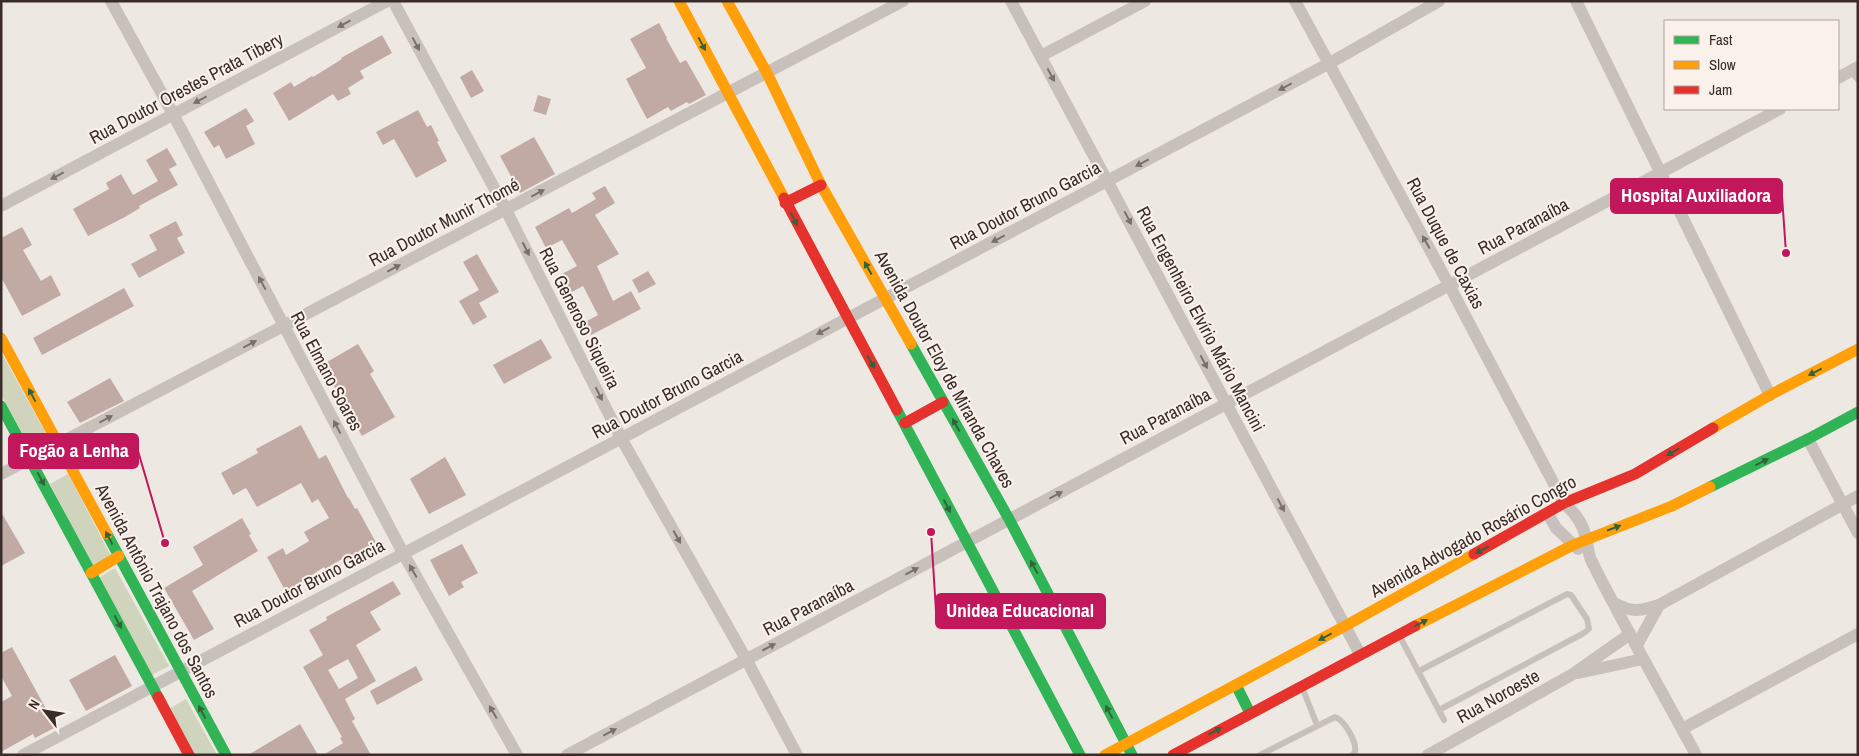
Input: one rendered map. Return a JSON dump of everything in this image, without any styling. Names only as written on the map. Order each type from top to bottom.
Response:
[{"type":"main road","points":[[679,1],[1080,755]]},
{"type":"main road","name":"Avenida Doutor Eloy de Miranda Chaves","points":[[727,1],[767,73],[821,184],[1009,520],[1132,755]]},
{"type":"main road","points":[[785,203],[821,184]]},
{"type":"main road","name":"Avenida Antônio Trajano dos Santos","points":[[2,340],[226,755]]},
{"type":"main road","name":"Avenida Advogado Rosário Congro","points":[[1105,755],[1346,626],[1548,514],[1564,503],[1635,474],[1770,395],[1858,349]]},
{"type":"main road","points":[[905,423],[943,402]]},
{"type":"main road","points":[[1,406],[189,755]]},
{"type":"main road","points":[[1173,755],[1360,654],[1573,546],[1672,506],[1808,439],[1858,412]]},
{"type":"main road","points":[[91,573],[119,556]]},
{"type":"main road","points":[[1236,685],[1250,712]]},
{"type":"street","name":"Rua Elmano Soares","points":[[111,1],[173,114],[403,553],[517,755]]},
{"type":"street","name":"Rua Doutor Orestes Prata Tibery","points":[[1,206],[387,1]]},
{"type":"street","name":"Rua Generoso Siqueira","points":[[393,1],[506,210],[621,438],[746,660],[797,755]]},
{"type":"street","name":"Rua Doutor Munir Thomé","points":[[1,474],[903,1]]},
{"type":"street","name":"Rua Engenheiro Elvírio Mário Mancini","points":[[1011,1],[1360,654]]},
{"type":"street","points":[[1041,56],[1145,1]]},
{"type":"street","name":"Rua Duque de Caxias","points":[[1295,1],[1449,285],[1564,503],[1576,515],[1587,539],[1589,557]]},
{"type":"street","name":"Rua Doutor Bruno Garcia","points":[[23,755],[1328,64],[1439,1]]},
{"type":"street","points":[[1576,1],[1770,395]]},
{"type":"street","points":[[1839,78],[1855,73]]},
{"type":"street","name":"Rua Paranaíba","points":[[567,755],[1778,110]]},
{"type":"street","points":[[1808,439],[1858,533]]},
{"type":"street","points":[[1614,603],[1634,611],[1659,605],[1858,496]]},
{"type":"street","points":[[1548,514],[1556,528],[1573,546],[1589,557],[1696,755]]},
{"type":"street","points":[[1634,640],[1659,605]]},
{"type":"street","points":[[1682,729],[1858,634]]},
{"type":"street","name":"Rua Noroeste","points":[[1428,755],[1442,751],[1634,640]]},
{"type":"street","name":"Rua Noroeste","points":[[1573,674],[1643,659]]},
{"type":"lane","points":[[1419,670],[1567,594],[1572,595],[1587,619],[1589,629],[1584,633],[1439,710]]},
{"type":"lane","points":[[1399,634],[1444,720]]},
{"type":"lane","points":[[1301,686],[1317,725]]},
{"type":"lane","points":[[1260,755],[1335,717],[1340,719],[1355,742],[1355,752],[1352,755]]},
{"type":"green space","points":[[1,352],[50,441],[32,451],[1,394]]},
{"type":"green space","points":[[68,474],[111,556],[92,566],[50,484]]},
{"type":"green space","points":[[115,568],[169,666],[150,676],[97,579]]},
{"type":"green space","points":[[186,699],[217,755],[193,755],[169,709]]},
{"type":"building","points":[[659,23],[680,63],[686,60],[706,95],[689,104],[687,102],[671,111],[668,107],[647,119],[626,79],[646,68],[630,39]]},
{"type":"building","points":[[382,35],[392,53],[360,71],[364,78],[348,88],[351,94],[338,101],[333,94],[289,121],[273,93],[291,82],[294,87],[313,77],[341,58]]},
{"type":"building","points":[[472,70],[484,91],[471,98],[460,77]]},
{"type":"building","points":[[538,95],[551,99],[546,115],[533,111]]},
{"type":"building","points":[[246,108],[254,121],[246,126],[255,144],[226,159],[219,145],[214,148],[204,132]]},
{"type":"building","points":[[418,110],[427,127],[431,125],[447,161],[416,178],[394,139],[383,145],[376,132]]},
{"type":"building","points":[[534,137],[555,174],[520,193],[500,156]]},
{"type":"building","points":[[167,148],[177,165],[169,169],[178,185],[139,206],[140,208],[125,217],[88,236],[73,209],[109,189],[106,183],[121,174],[133,195],[158,181],[146,160]]},
{"type":"building","points":[[605,186],[615,203],[595,215],[619,254],[597,266],[613,301],[631,291],[641,309],[591,335],[585,322],[598,315],[583,286],[570,293],[560,275],[577,266],[562,240],[546,248],[535,227],[569,208],[572,213],[596,199],[592,193]]},
{"type":"building","points":[[176,221],[183,235],[177,238],[185,253],[139,278],[131,264],[157,250],[149,235]]},
{"type":"building","points":[[22,227],[32,245],[23,250],[41,281],[51,275],[61,295],[22,316],[1,277],[1,238]]},
{"type":"building","points":[[477,254],[499,292],[479,303],[487,317],[473,325],[459,301],[479,290],[463,262]]},
{"type":"building","points":[[648,271],[656,284],[639,293],[632,280]]},
{"type":"building","points":[[124,288],[134,306],[42,355],[33,338]]},
{"type":"building","points":[[541,339],[552,358],[504,384],[493,365]]},
{"type":"building","points":[[358,344],[374,371],[370,374],[395,417],[362,436],[322,365]]},
{"type":"building","points":[[110,378],[124,401],[80,423],[67,402]]},
{"type":"building","points":[[301,425],[319,459],[326,455],[348,498],[355,509],[357,508],[378,546],[344,564],[342,559],[325,569],[324,567],[286,592],[267,557],[283,548],[286,555],[309,541],[304,532],[329,518],[318,499],[312,503],[301,483],[257,507],[246,488],[233,495],[221,473],[258,453],[256,449]]},
{"type":"building","points":[[445,457],[466,495],[429,514],[410,479]]},
{"type":"building","points":[[1,512],[25,553],[1,566]]},
{"type":"building","points":[[242,518],[258,551],[192,591],[214,629],[194,640],[164,588],[203,565],[193,547]]},
{"type":"building","points":[[462,544],[478,573],[461,582],[464,587],[449,596],[430,560]]},
{"type":"building","points":[[393,581],[401,594],[370,612],[381,630],[356,645],[376,681],[345,699],[355,719],[352,721],[371,755],[323,755],[343,743],[340,738],[342,737],[303,667],[323,655],[309,630],[327,620],[326,617]],"holes":[[[348,659],[358,678],[339,689],[328,670]]]},
{"type":"building","points":[[12,647],[56,727],[35,738],[33,734],[1,752],[1,702],[12,696],[1,676],[1,653]]},
{"type":"building","points":[[115,655],[132,686],[86,711],[69,680]]},
{"type":"building","points":[[416,666],[423,680],[377,705],[370,691]]},
{"type":"building","points":[[300,724],[318,755],[248,755]]},
{"type":"traffic: fast","points":[[911,344],[1009,519],[1132,755]]},
{"type":"traffic: fast","points":[[1,406],[158,697]]},
{"type":"traffic: fast","points":[[897,410],[1080,755]]},
{"type":"traffic: fast","points":[[1710,487],[1858,412]]},
{"type":"traffic: fast","points":[[107,534],[226,755]]},
{"type":"traffic: fast","points":[[1236,685],[1250,713]]},
{"type":"traffic: slow","points":[[679,1],[784,198]]},
{"type":"traffic: slow","points":[[727,1],[767,73],[821,185],[911,344]]},
{"type":"traffic: slow","points":[[1,338],[107,534]]},
{"type":"traffic: slow","points":[[1713,428],[1770,395],[1858,349]]},
{"type":"traffic: slow","points":[[1415,626],[1573,545],[1672,506],[1710,487]]},
{"type":"traffic: slow","points":[[1105,755],[1345,626],[1474,554]]},
{"type":"traffic: slow","points":[[91,573],[119,556]]},
{"type":"traffic: jam","points":[[785,203],[821,185]]},
{"type":"traffic: jam","points":[[784,198],[897,410]]},
{"type":"traffic: jam","points":[[905,423],[943,402]]},
{"type":"traffic: jam","points":[[1474,554],[1564,503],[1635,474],[1713,428]]},
{"type":"traffic: jam","points":[[1173,755],[1415,626]]},
{"type":"traffic: jam","points":[[158,697],[189,755]]},
{"type":"place","name":"Hospital Auxiliadora","points":[[1786,253]]},
{"type":"place","name":"Unidea Educacional","points":[[931,532]]},
{"type":"place","name":"Fogão a Lenha","points":[[165,543]]}]
